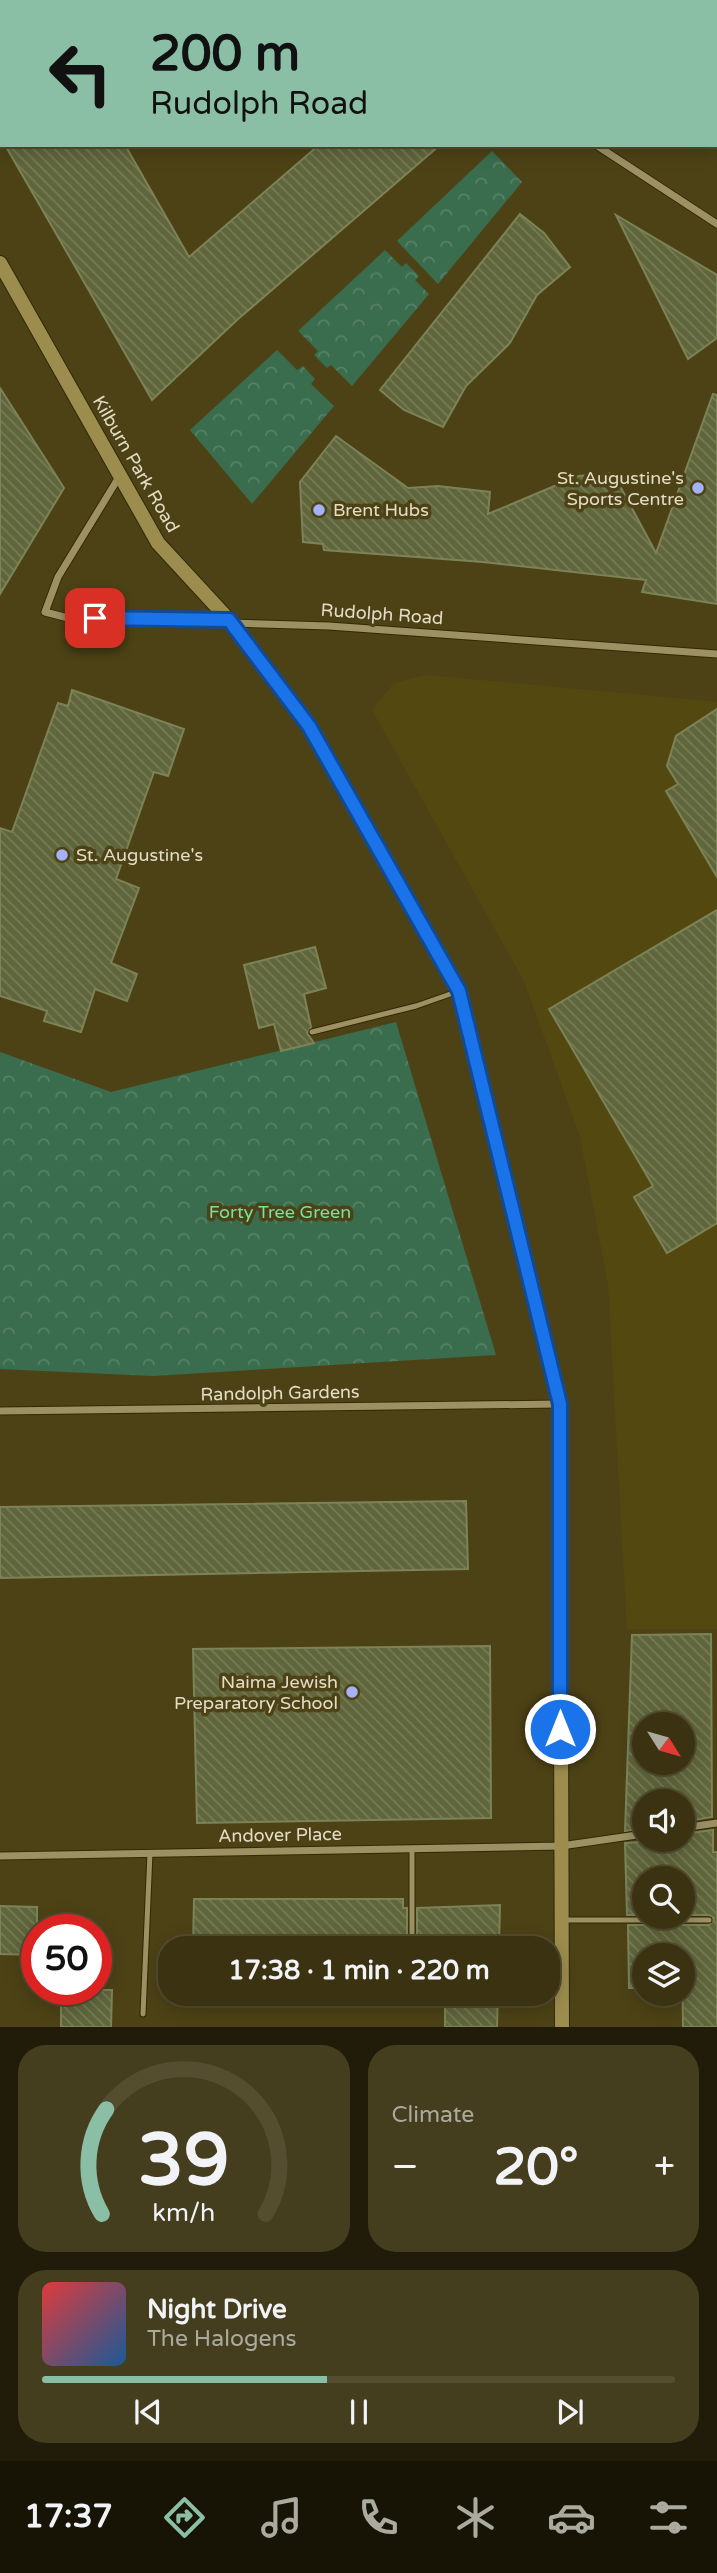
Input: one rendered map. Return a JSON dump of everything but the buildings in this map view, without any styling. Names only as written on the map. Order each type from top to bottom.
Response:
[{"type":"main road","name":"Kilburn Park Road","points":[[0,263],[158,543],[229,620],[309,726],[459,991],[560,1404],[562,2027]]},
{"type":"street","points":[[599,147],[717,224]]},
{"type":"street","name":"Rudolph Road","points":[[119,477],[58,577],[45,612],[68,618],[229,620],[717,654]]},
{"type":"street","name":"Randolph Gardens","points":[[0,1411],[560,1404]]},
{"type":"street","points":[[695,1827],[717,1824]]},
{"type":"street","name":"Andover Place","points":[[0,1856],[561,1846],[632,1836]]},
{"type":"lane","points":[[312,1032],[416,1006],[459,991]]},
{"type":"lane","points":[[412,1849],[412,1936]]},
{"type":"lane","points":[[144,2014],[150,1853]]},
{"type":"lane","points":[[562,1920],[709,1920]]},
{"type":"shaded area","points":[[426,675],[717,702],[717,1629],[627,1629],[608,1284],[580,1136],[524,981],[372,710],[394,683]]},
{"type":"green space","points":[[492,151],[522,182],[438,284],[397,241]]},
{"type":"green space","points":[[385,250],[402,267],[406,263],[419,276],[415,280],[429,294],[352,386],[331,365],[327,368],[314,355],[318,351],[298,331]]},
{"type":"green space","points":[[277,350],[297,370],[303,366],[315,379],[311,384],[334,406],[252,504],[190,430]]},
{"type":"green space","name":"Forty Tree Green","points":[[396,1022],[496,1355],[153,1376],[0,1369],[0,1052],[111,1092]]},
{"type":"place","name":"St. Augustine's Sports Centre","points":[[698,488]]},
{"type":"place","name":"Brent Hubs","points":[[319,510]]},
{"type":"place","name":"St. Augustine's","points":[[62,855]]},
{"type":"place","name":"Naima Jewish Preparatory School","points":[[352,1692]]},
{"type":"route","points":[[95,618],[229,620],[309,726],[459,991],[560,1404],[560,1729]]}]
